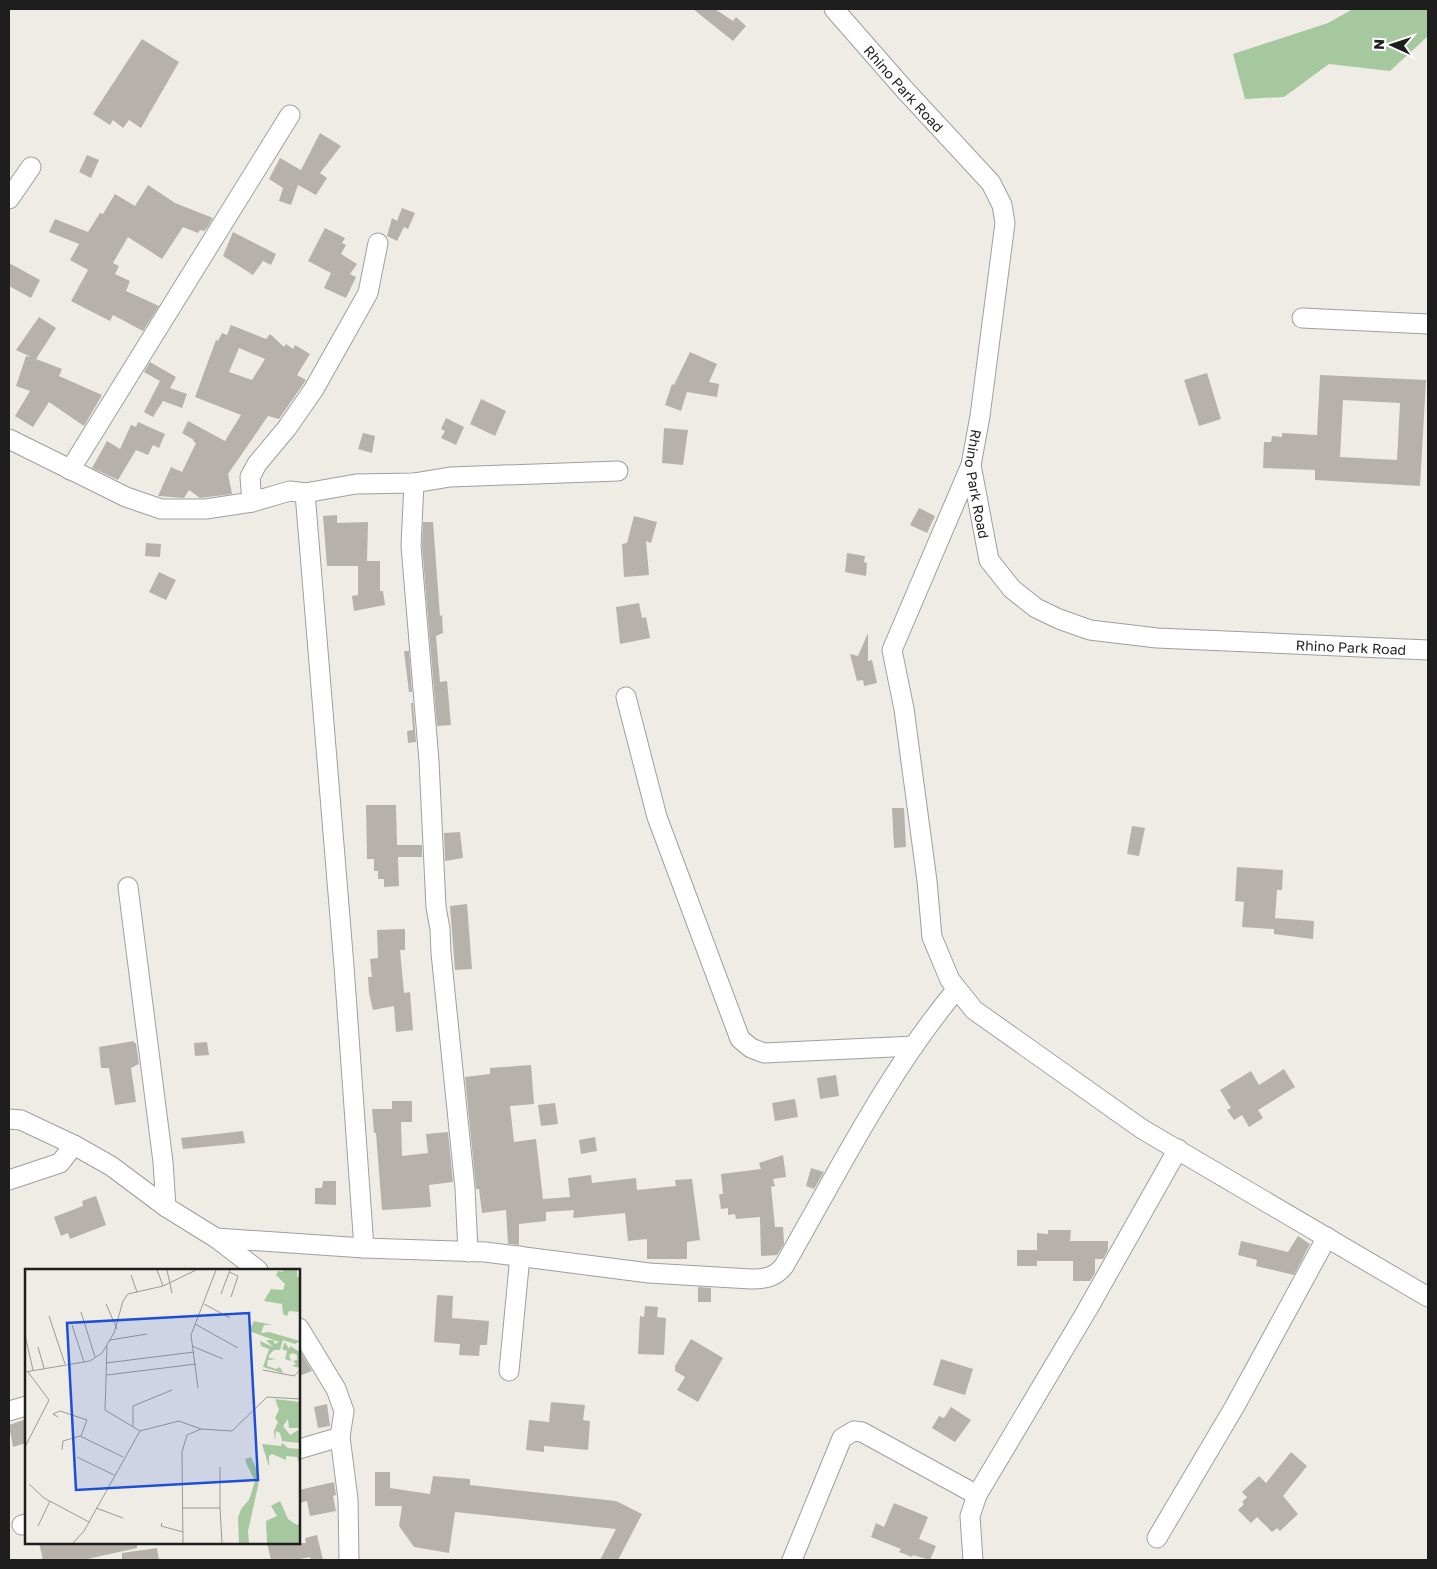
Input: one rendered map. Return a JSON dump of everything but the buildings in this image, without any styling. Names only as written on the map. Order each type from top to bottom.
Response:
[{"type":"street","name":"Rhino Park Road","points":[[834,9],[904,89],[984,175],[997,193],[1002,204],[1004,223],[971,465],[990,560],[1012,589],[1036,608],[1059,619],[1090,630],[1157,638],[1428,650]]},
{"type":"street","points":[[70,470],[290,115]]},
{"type":"street","points":[[9,199],[31,167]]},
{"type":"street","points":[[252,502],[250,477],[257,464],[287,428],[314,389],[368,293],[378,243]]},
{"type":"street","points":[[1302,318],[1428,324]]},
{"type":"street","points":[[9,439],[126,497],[161,509],[206,509],[252,502],[290,491],[306,494],[356,484],[414,483],[450,477],[618,471]]},
{"type":"street","points":[[971,465],[892,650],[904,709],[927,882],[932,937],[956,990],[974,1010],[1142,1129],[1428,1297]]},
{"type":"street","points":[[414,483],[411,546],[429,761],[436,907],[440,929],[465,1188],[468,1252]]},
{"type":"street","points":[[306,494],[344,966],[364,1248]]},
{"type":"street","points":[[626,697],[657,816],[740,1039],[751,1048],[764,1052],[914,1046]]},
{"type":"street","points":[[128,887],[163,1162],[166,1207]]},
{"type":"street","points":[[216,1238],[364,1248],[485,1252],[649,1274],[751,1279],[777,1275],[789,1258],[882,1094],[925,1026],[956,990]]},
{"type":"street","points":[[9,1118],[21,1120],[74,1145],[111,1166],[166,1207],[216,1238],[257,1269]]},
{"type":"street","points":[[9,1180],[60,1162],[74,1145]]},
{"type":"street","points":[[973,1560],[970,1516],[977,1495],[1086,1312],[1178,1149]]},
{"type":"street","points":[[1157,1538],[1235,1406],[1327,1237]]},
{"type":"street","points":[[509,1371],[520,1256]]},
{"type":"street","points":[[302,1338],[336,1389],[344,1411],[340,1436],[348,1499],[349,1560]]},
{"type":"street","points":[[9,1412],[25,1406]]},
{"type":"street","points":[[792,1560],[842,1438],[854,1431],[862,1432],[977,1495]]},
{"type":"street","points":[[300,1449],[340,1436]]},
{"type":"green space","points":[[1353,9],[1428,9],[1428,36],[1390,71],[1329,64],[1284,97],[1245,99],[1233,54],[1328,23]]}]
